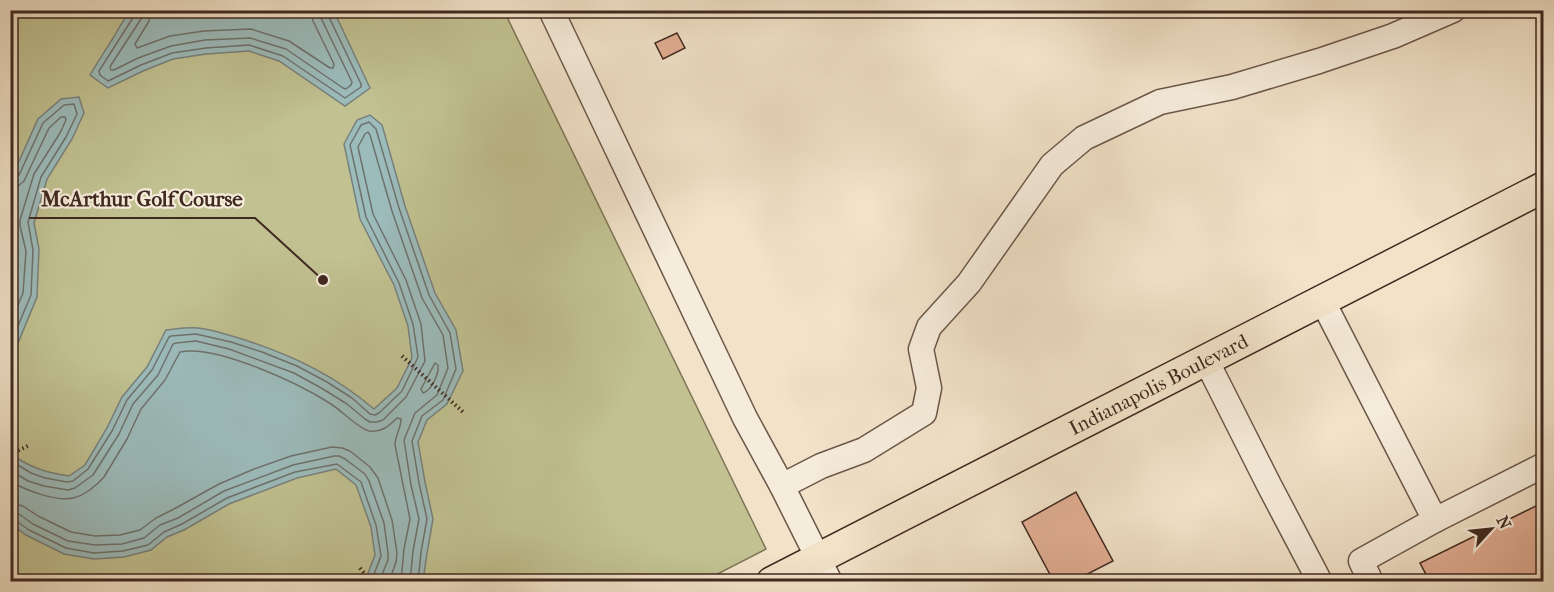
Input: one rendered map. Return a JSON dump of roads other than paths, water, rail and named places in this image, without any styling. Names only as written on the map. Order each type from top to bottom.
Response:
[{"type":"main road","name":"Indianapolis Boulevard","points":[[772,582],[824,570],[1206,360],[1544,187]]},
{"type":"lane","points":[[551,10],[745,418],[824,570]]},
{"type":"lane","points":[[782,486],[821,466],[864,450],[924,413],[929,388],[921,348],[929,327],[969,283],[1052,165],[1084,138],[1160,102],[1232,87],[1319,61],[1393,36],[1453,10]]},
{"type":"lane","points":[[1322,300],[1435,520]]},
{"type":"lane","points":[[1206,360],[1320,582]]},
{"type":"lane","points":[[1371,582],[1361,561],[1435,520],[1544,465]]},
{"type":"water","points":[[131,11],[333,11],[370,88],[345,106],[279,61],[249,51],[173,59],[108,88],[90,75]]},
{"type":"water","points":[[79,97],[84,113],[72,139],[47,179],[34,223],[39,249],[37,297],[18,343],[10,340],[11,179],[38,119],[61,99]]},
{"type":"water","points":[[370,115],[382,125],[405,206],[435,293],[456,330],[463,371],[447,404],[427,420],[418,442],[433,519],[423,581],[365,581],[375,555],[371,527],[356,485],[336,469],[297,478],[229,504],[184,530],[167,537],[151,550],[124,557],[94,559],[64,554],[26,535],[11,524],[11,393],[17,458],[42,470],[69,476],[85,465],[122,397],[147,367],[166,330],[204,329],[266,347],[330,377],[374,409],[397,388],[412,358],[408,326],[394,285],[360,219],[344,144],[357,120]]},
{"type":"place","name":"McArthur Golf Course","points":[[323,280]]}]
